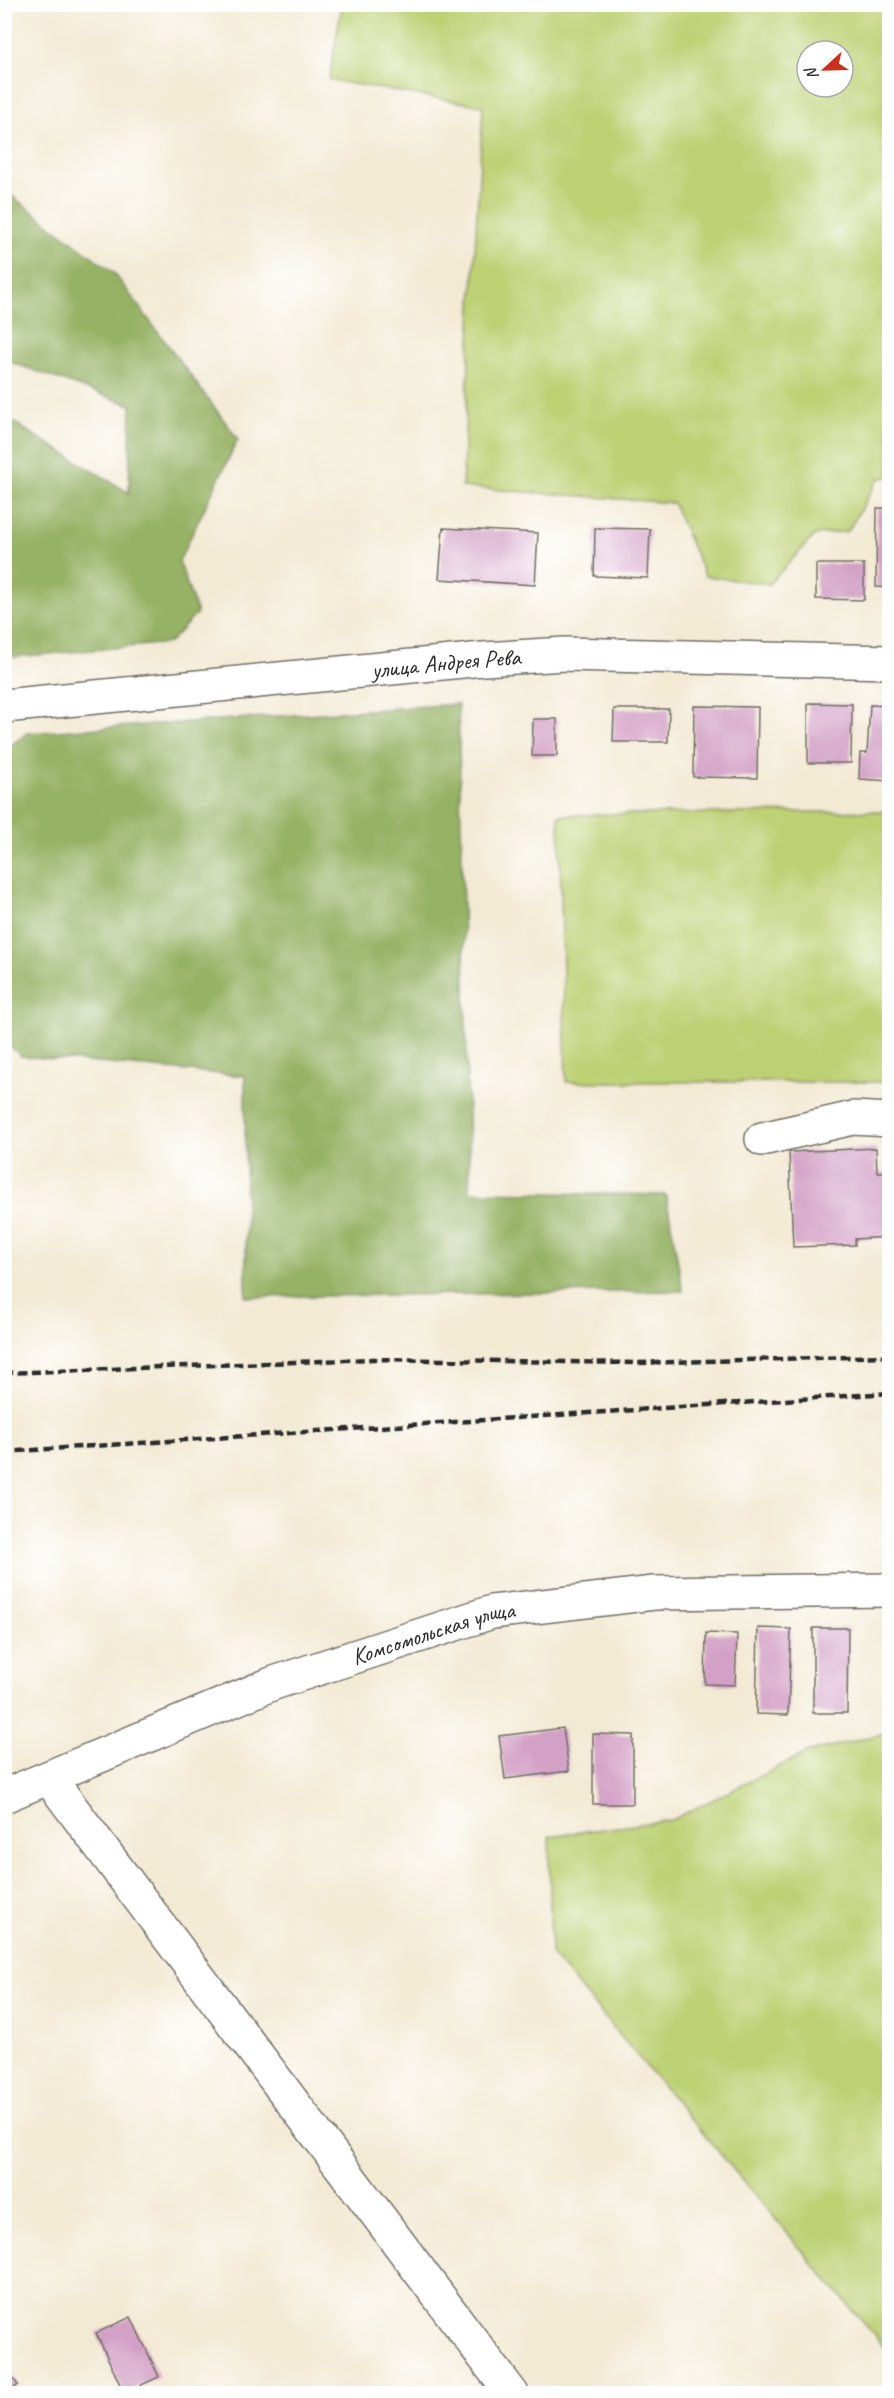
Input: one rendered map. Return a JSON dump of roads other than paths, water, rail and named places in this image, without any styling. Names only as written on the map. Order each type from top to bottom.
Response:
[{"type":"street","name":"улица Андрея Рева","points":[[4,706],[471,660],[565,654],[890,662]]},
{"type":"street","points":[[762,1139],[853,1118],[890,1120]]},
{"type":"street","name":"Комсомольская улица","points":[[4,1796],[274,1683],[492,1612],[654,1593],[890,1590]]},
{"type":"street","points":[[49,1778],[512,2394]]},
{"type":"railway","points":[[4,1373],[373,1359],[634,1363],[890,1356]]},
{"type":"railway","points":[[4,1452],[890,1393]]}]
